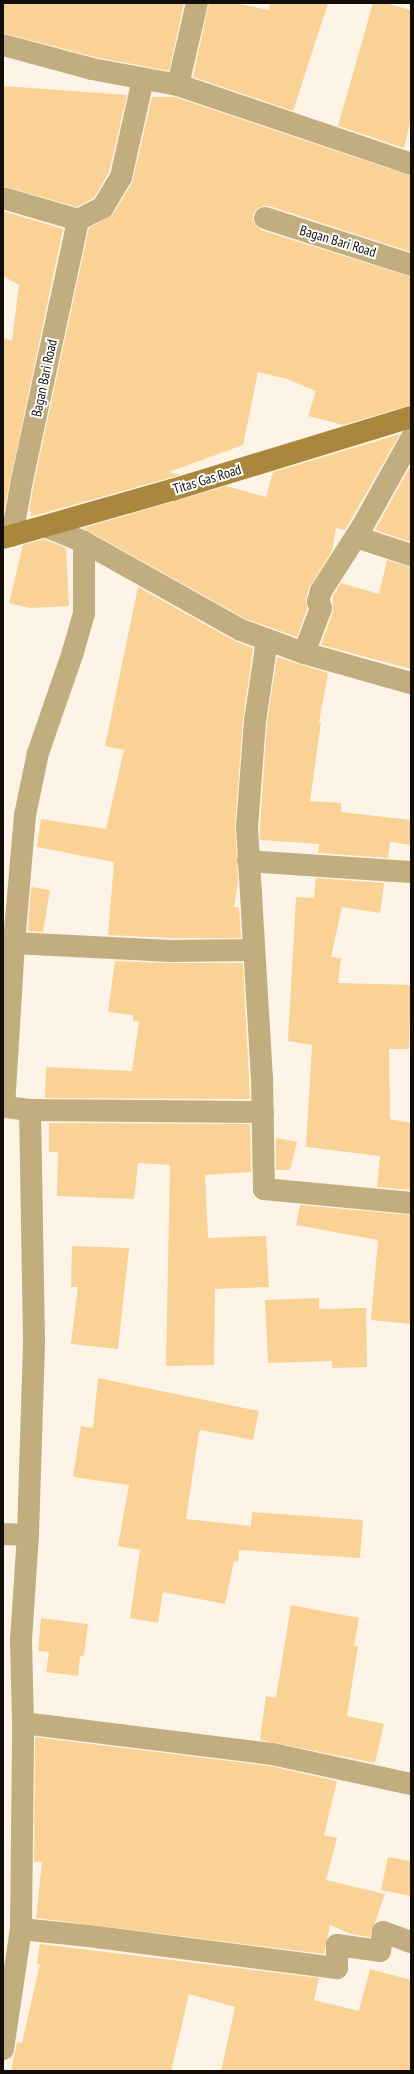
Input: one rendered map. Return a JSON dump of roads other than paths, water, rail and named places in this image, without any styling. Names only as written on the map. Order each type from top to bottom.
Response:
[{"type":"street","points":[[178,85],[197,3]]},
{"type":"street","points":[[3,45],[92,69],[178,85],[409,157]]},
{"type":"street","points":[[3,198],[78,220],[104,207],[121,177],[143,79]]},
{"type":"street","name":"Bagan Bari Road","points":[[265,218],[411,265]]},
{"type":"street","name":"Bagan Bari Road","points":[[7,537],[23,473],[78,220]]},
{"type":"street","points":[[304,653],[321,608],[318,602],[318,597],[356,537],[410,423]]},
{"type":"street","name":"Titas Gas Road","points":[[7,537],[410,423]]},
{"type":"street","points":[[47,526],[84,542],[241,630],[304,653],[411,683]]},
{"type":"street","points":[[356,537],[411,555]]},
{"type":"street","points":[[84,542],[84,613],[73,652],[38,753],[25,815],[14,943],[4,1107],[30,1110],[262,1112]]},
{"type":"street","points":[[267,640],[255,721],[247,827],[253,950],[262,1076],[264,1189],[411,1203]]},
{"type":"street","points":[[248,861],[411,872]]},
{"type":"street","points":[[14,943],[171,951],[253,950]]},
{"type":"street","points":[[3,2049],[8,1985],[20,1929],[23,1723],[21,1640],[28,1536],[34,1339],[30,1110]]},
{"type":"street","points":[[3,1534],[28,1536]]},
{"type":"street","points":[[23,1723],[272,1754],[411,1784]]},
{"type":"street","points":[[20,1929],[89,1936],[337,1968],[337,1945],[380,1950],[383,1932],[411,1942]]}]
